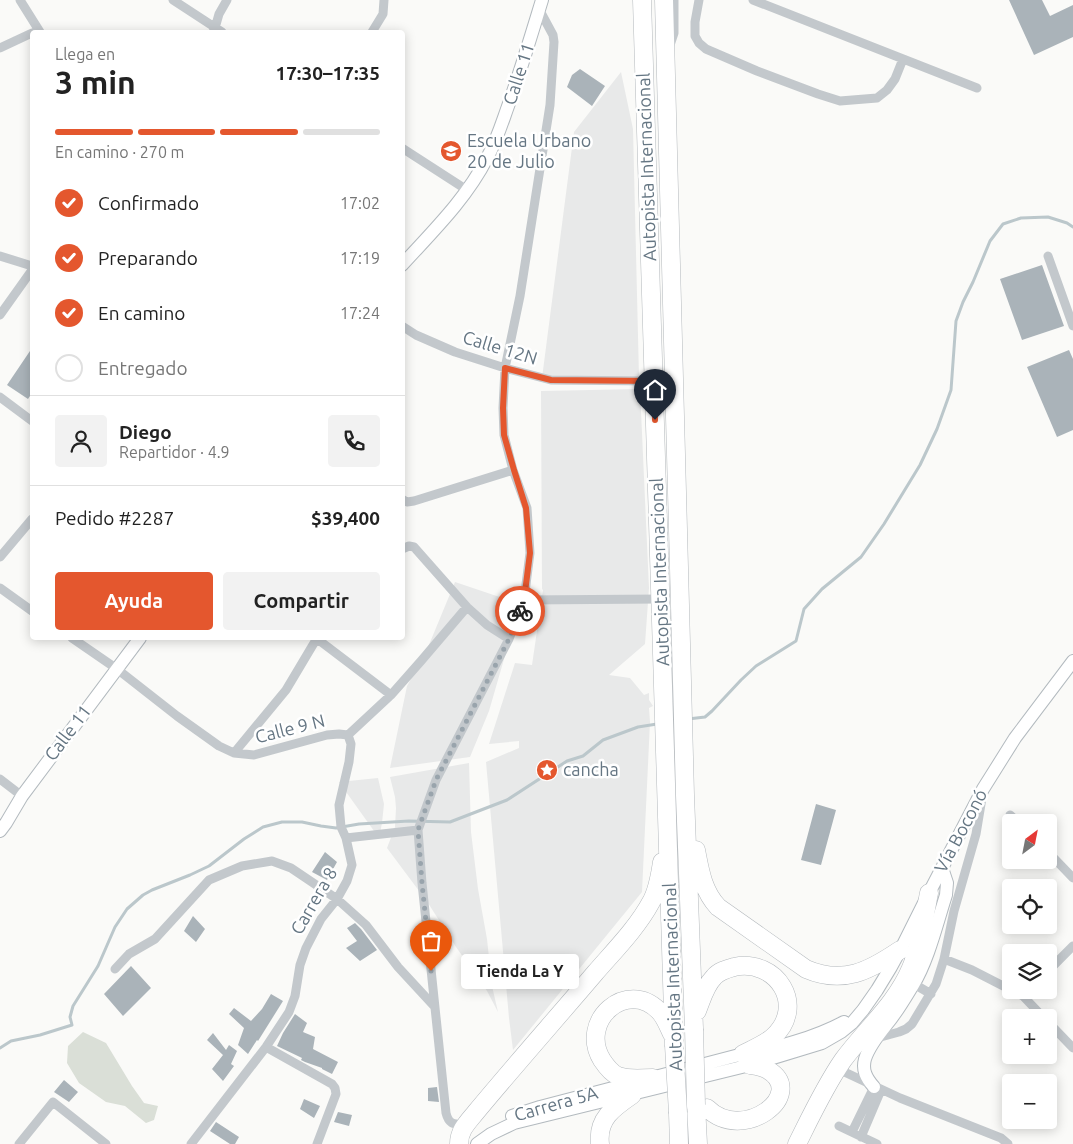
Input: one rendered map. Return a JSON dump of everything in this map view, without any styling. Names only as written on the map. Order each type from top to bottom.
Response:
[{"type":"highway","name":"Autopista Internacional","points":[[642,0],[674,1042],[679,1144]]},
{"type":"highway","name":"Autopista Internacional","points":[[664,0],[685,795],[695,1059],[702,1107],[698,1144]]},
{"type":"highway","points":[[685,795],[703,882],[709,896],[724,912],[801,966],[818,974],[851,975],[874,967],[900,950]]},
{"type":"highway","points":[[460,1144],[460,1134],[465,1125],[648,908],[659,880],[668,827]]},
{"type":"highway","points":[[797,1144],[838,1069],[884,1010],[909,973],[920,941],[929,893]]},
{"type":"highway","points":[[694,1025],[705,991],[712,979],[729,968],[745,965],[760,968],[770,973],[781,984],[788,1007],[782,1026],[774,1036],[762,1044],[747,1059],[769,1070],[778,1080],[781,1090],[780,1101],[774,1115],[764,1128],[755,1135]]},
{"type":"highway","points":[[653,1078],[630,1078],[621,1076],[609,1069],[601,1058],[596,1044],[596,1029],[599,1021],[607,1010],[617,1003],[629,1000],[641,1001],[650,1004],[660,1012],[665,1019],[674,1042]]},
{"type":"highway","points":[[600,1144],[601,1130],[606,1117],[615,1107],[632,1095]]},
{"type":"highway","points":[[702,1107],[715,1124],[727,1135]]},
{"type":"highway","points":[[671,1144],[677,1116]]},
{"type":"main road","name":"Calle 11","points":[[405,262],[433,232],[467,190],[487,158],[498,135],[512,95],[540,5]]},
{"type":"main road","name":"Calle 11","points":[[0,831],[22,796],[138,640]]},
{"type":"main road","name":"Vía Boconó","points":[[632,1095],[807,1038],[833,1028],[863,1010],[900,950],[983,790],[1015,738],[1073,661]]},
{"type":"main road","points":[[877,1088],[865,1076],[865,1058],[876,1038],[914,984],[925,961],[946,896],[947,884],[942,868]]},
{"type":"main road","name":"Vía Boconó","points":[[653,1078],[747,1059]]},
{"type":"main road","name":"Carrera 5A","points":[[466,1144],[488,1128],[516,1114],[653,1078]]},
{"type":"main road","name":"Carrera 5A","points":[[477,1144],[491,1134],[514,1123],[632,1095]]},
{"type":"street","points":[[20,0],[35,30]]},
{"type":"street","points":[[173,0],[216,30]]},
{"type":"street","points":[[217,30],[218,14],[227,0]]},
{"type":"street","points":[[373,30],[384,14],[384,0]]},
{"type":"street","points":[[666,54],[674,33],[674,0]]},
{"type":"street","points":[[699,0],[695,22],[695,36],[706,49],[818,94],[840,100],[877,98],[887,90],[895,79],[903,59]]},
{"type":"street","points":[[753,0],[977,88]]},
{"type":"street","points":[[465,1125],[452,1123],[448,1120],[445,1104],[418,830],[436,780],[509,639],[524,600],[530,553],[529,535],[526,508],[504,435],[503,408],[505,368],[520,296],[550,105],[554,42],[553,35],[540,5]]},
{"type":"street","points":[[0,48],[30,35]]},
{"type":"street","points":[[405,150],[467,190]]},
{"type":"street","points":[[0,256],[30,267]]},
{"type":"street","points":[[1048,256],[1073,326]]},
{"type":"street","points":[[0,315],[30,271]]},
{"type":"street","name":"Calle 12N","points":[[405,328],[416,335],[455,352],[551,380],[654,381]]},
{"type":"street","points":[[0,397],[30,420]]},
{"type":"street","points":[[405,501],[414,501],[514,470]]},
{"type":"street","points":[[0,557],[30,521]]},
{"type":"street","points":[[405,548],[414,547],[467,607],[509,639]]},
{"type":"street","points":[[0,588],[30,610]]},
{"type":"street","points":[[524,600],[661,599]]},
{"type":"street","name":"Calle 9 N","points":[[75,640],[117,668],[177,716],[219,746],[234,753],[254,755],[328,735],[348,735],[391,695],[467,607]]},
{"type":"street","points":[[234,753],[286,690],[316,640]]},
{"type":"street","points":[[320,640],[391,695]]},
{"type":"street","name":"Carrera 8","points":[[191,1144],[266,1047],[289,1012],[296,996],[300,965],[306,948],[321,919],[338,899],[347,881],[352,865],[346,838],[341,827],[339,805],[349,762],[351,744],[348,735]]},
{"type":"street","points":[[0,779],[22,796]]},
{"type":"street","points":[[876,1038],[906,1029],[912,1024],[936,984],[976,834],[983,790]]},
{"type":"street","points":[[346,838],[418,830]]},
{"type":"street","points":[[115,969],[130,954],[155,939],[209,880],[242,866],[272,861],[291,868],[338,899],[366,925],[398,967],[435,1007]]},
{"type":"street","points":[[1058,862],[1073,878]]},
{"type":"street","points":[[1057,962],[1073,946]]},
{"type":"street","points":[[1066,953],[1073,961]]},
{"type":"street","points":[[944,959],[1002,985]]},
{"type":"street","points":[[914,984],[931,994]]},
{"type":"street","points":[[1057,1031],[1073,1048]]},
{"type":"street","points":[[266,1047],[332,1084],[335,1088],[336,1094],[316,1144]]},
{"type":"street","points":[[838,1069],[877,1088],[1001,1138],[1008,1144]]},
{"type":"street","points":[[852,1132],[877,1088]]},
{"type":"street","points":[[861,1137],[877,1088]]},
{"type":"street","points":[[19,1144],[53,1102],[106,1144]]},
{"type":"street","points":[[839,1126],[876,1144]]},
{"type":"shaded area","points":[[621,72],[633,129],[639,377],[542,378],[574,132]]},
{"type":"shaded area","points":[[640,389],[649,588],[645,644],[609,675],[630,678],[644,695],[649,693],[649,700],[653,706],[649,708],[650,722],[642,892],[513,1050],[486,762],[519,748],[519,741],[489,744],[515,663],[532,665],[543,590],[541,391]]},
{"type":"shaded area","points":[[455,582],[520,604],[489,711],[470,757],[390,768],[407,686],[426,652]]},
{"type":"shaded area","points":[[469,763],[471,832],[492,986],[498,1012],[487,991],[428,903],[387,848],[395,827],[396,808],[390,777]]},
{"type":"shaded area","points":[[378,778],[384,804],[379,838],[339,782]]},
{"type":"shaded area","points":[[83,1032],[106,1043],[144,1103],[158,1106],[154,1120],[146,1123],[125,1106],[106,1102],[79,1083],[67,1063],[68,1046]]},
{"type":"building","points":[[1009,0],[1042,0],[1050,16],[1073,5],[1073,37],[1034,55]]},
{"type":"building","points":[[580,69],[605,86],[592,106],[567,87],[572,75]]},
{"type":"building","points":[[1042,265],[1064,326],[1022,340],[1000,279]]},
{"type":"building","points":[[1069,350],[1073,359],[1073,430],[1057,437],[1027,367]]},
{"type":"building","points":[[30,351],[30,396],[28,399],[7,385]]},
{"type":"building","points":[[816,804],[836,810],[821,865],[801,860]]},
{"type":"building","points":[[325,852],[337,862],[327,880],[312,872]]},
{"type":"building","points":[[193,916],[205,929],[196,942],[184,931]]},
{"type":"building","points":[[355,923],[377,950],[360,961],[346,948],[357,941],[347,928]]},
{"type":"building","points":[[131,966],[151,988],[123,1016],[104,994]]},
{"type":"building","points":[[271,994],[283,1001],[248,1054],[238,1045],[244,1028],[229,1014],[234,1008],[251,1021],[262,1009]]},
{"type":"building","points":[[295,1014],[307,1023],[303,1032],[315,1037],[313,1049],[338,1062],[332,1074],[301,1060],[302,1058],[277,1046]]},
{"type":"building","points":[[213,1033],[226,1050],[229,1045],[237,1051],[231,1064],[234,1066],[223,1081],[212,1069],[223,1055],[207,1040]]},
{"type":"building","points":[[64,1080],[78,1092],[69,1102],[54,1092]]},
{"type":"building","points":[[437,1087],[439,1102],[428,1101],[428,1088]]},
{"type":"building","points":[[304,1099],[320,1106],[314,1118],[300,1109]]},
{"type":"building","points":[[338,1112],[352,1115],[349,1126],[334,1122]]},
{"type":"building","points":[[216,1122],[239,1137],[235,1144],[230,1144],[210,1131]]},
{"type":"waterway","points":[[688,719],[705,717],[756,666],[796,641],[804,609],[822,589],[861,557],[884,524],[920,465],[937,429],[951,390],[956,321],[990,241],[1003,224],[1021,218],[1048,217],[1073,227]]},
{"type":"waterway","points":[[0,1048],[11,1041],[40,1035],[72,1025],[70,1017],[73,1006],[98,966],[115,927],[127,909],[152,890],[209,866],[263,827],[282,822],[302,822],[336,828],[359,824],[409,821],[450,822],[507,800],[567,761],[583,756],[603,740],[638,727],[657,724]]},
{"type":"way so far","points":[[431,971],[418,830],[436,780],[509,639],[520,611]]},
{"type":"place","name":"Escuela Urbano 20 de Julio","points":[[451,151]]},
{"type":"place","name":"cancha","points":[[547,770]]},
{"type":"place","name":"Tienda La Y","points":[[431,971]]},
{"type":"route","points":[[520,611],[524,600],[530,553],[526,508],[504,435],[505,368],[551,380],[654,381],[655,420]]}]
